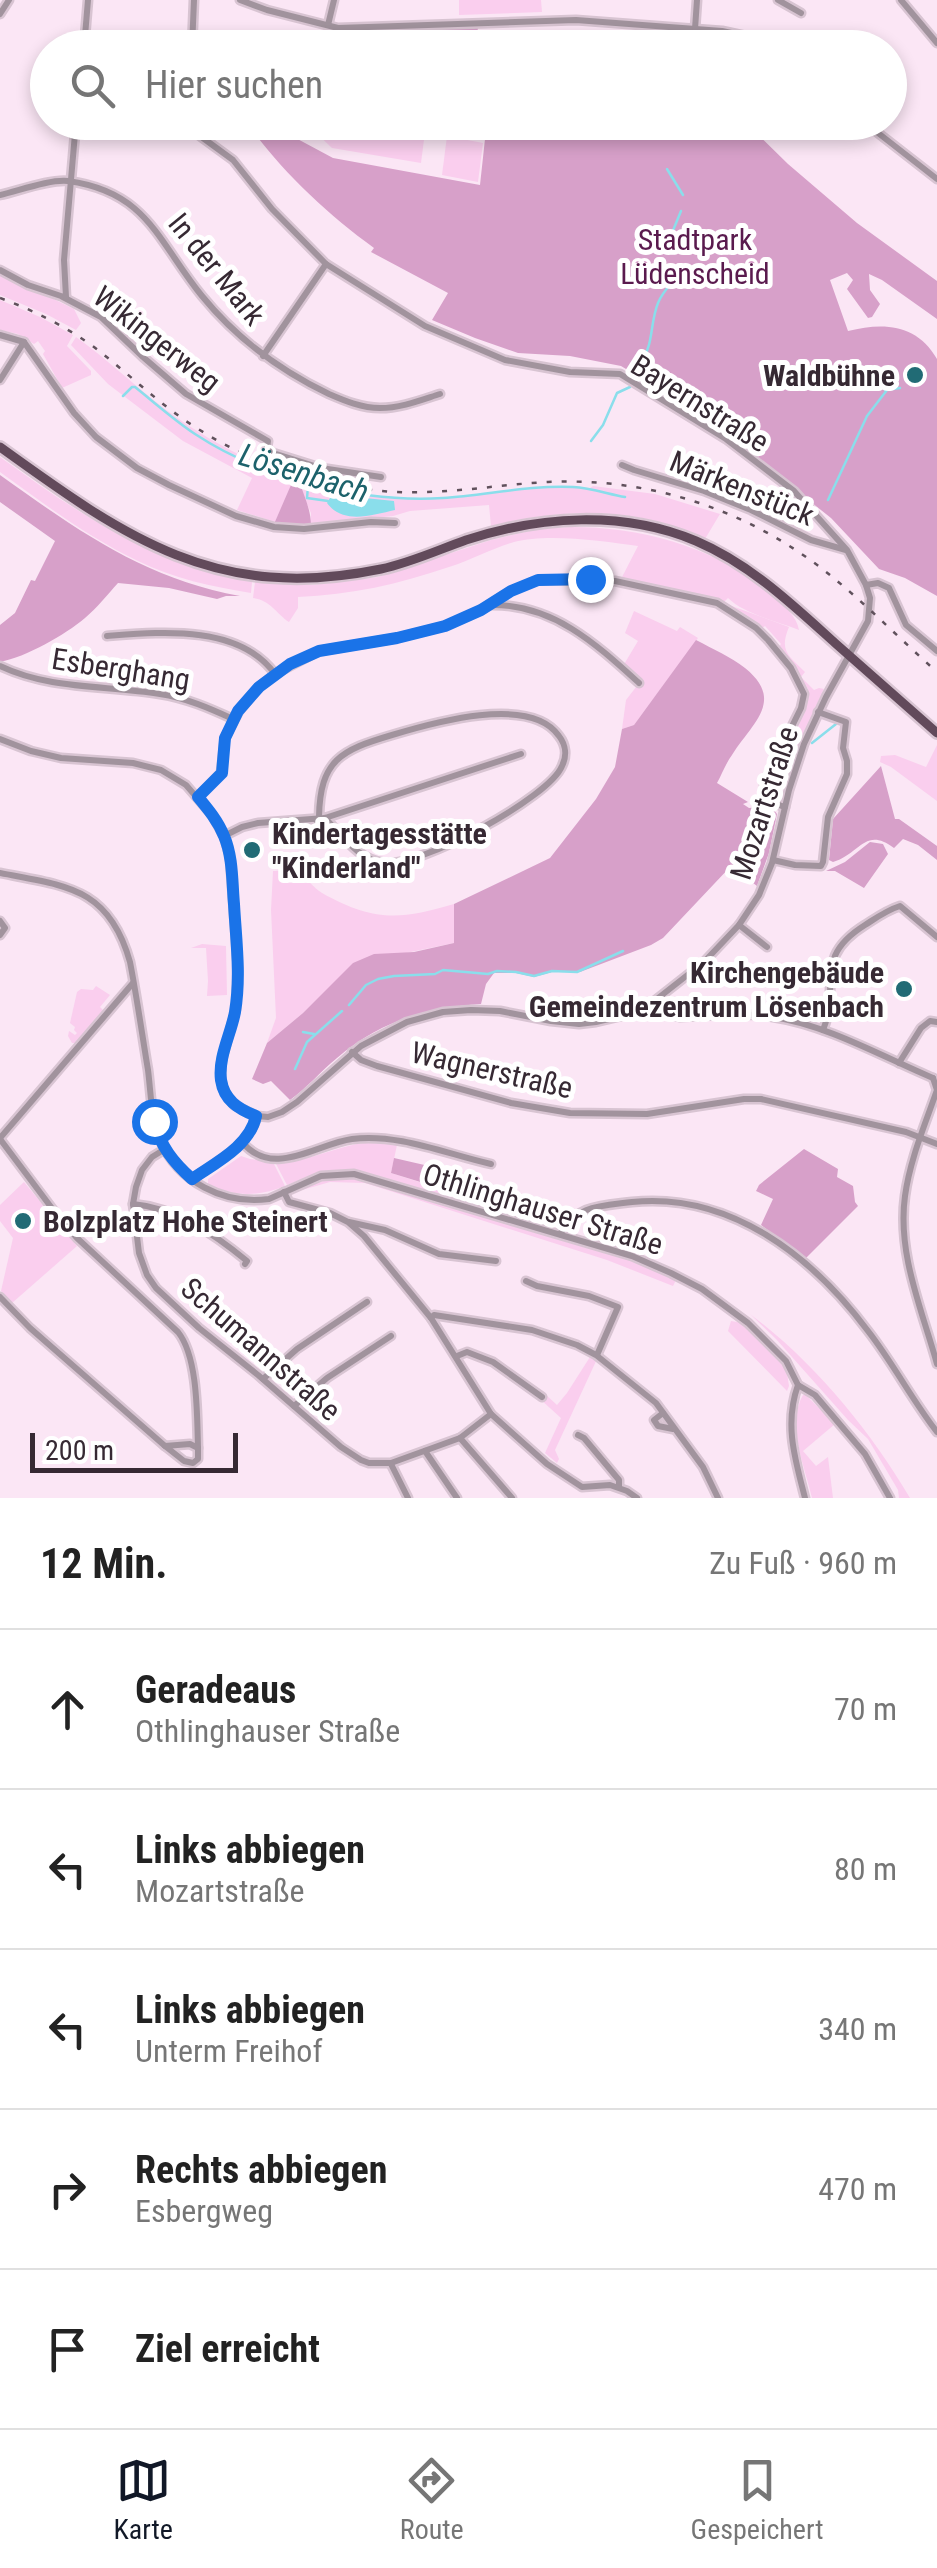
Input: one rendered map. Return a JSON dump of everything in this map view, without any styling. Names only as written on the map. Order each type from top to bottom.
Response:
[{"type":"main road","points":[[0,447],[73,501],[129,535],[184,559],[240,574],[295,579],[364,572],[409,561],[491,532],[537,522],[606,520],[654,528],[696,541],[747,569],[937,733]]},
{"type":"street","points":[[0,14],[9,0]]},
{"type":"street","points":[[86,30],[88,0]]},
{"type":"street","points":[[193,30],[194,0]]},
{"type":"street","points":[[240,0],[338,28],[576,20],[703,30]]},
{"type":"street","points":[[328,26],[334,0]]},
{"type":"street","points":[[695,29],[697,0]]},
{"type":"street","points":[[778,0],[801,13]]},
{"type":"street","points":[[901,0],[937,44]]},
{"type":"street","points":[[66,298],[63,273],[75,140]]},
{"type":"street","name":"Bayernstraße","points":[[206,140],[233,160],[269,206],[326,264],[425,326],[484,353],[534,367],[620,374],[726,439],[794,491],[848,550],[866,585]]},
{"type":"street","points":[[887,140],[937,179]]},
{"type":"street","points":[[0,195],[62,180],[72,182]]},
{"type":"street","name":"In der Mark","points":[[72,182],[119,196],[136,208],[152,224],[200,294],[233,330],[297,379],[363,406],[392,408],[440,394]]},
{"type":"street","points":[[263,356],[326,264]]},
{"type":"street","name":"Wikingerweg","points":[[0,270],[66,298],[108,322],[186,394],[268,441],[266,448],[273,453],[321,468],[382,477]]},
{"type":"street","points":[[0,335],[24,342],[74,413],[106,444],[147,474],[236,516],[268,526],[304,529],[396,523]]},
{"type":"street","points":[[0,380],[24,342]]},
{"type":"street","name":"Märkenstück","points":[[622,464],[704,491],[811,540],[848,550]]},
{"type":"street","points":[[487,607],[538,580],[615,580],[708,601],[756,628],[791,668],[804,698],[764,783],[769,798],[785,807]]},
{"type":"street","points":[[850,656],[868,621],[870,598],[866,585],[878,582],[889,588],[906,625],[937,651]]},
{"type":"street","points":[[198,797],[222,773],[225,738],[233,719],[275,674],[319,651],[434,630],[495,604],[556,618],[578,631],[639,683]]},
{"type":"street","points":[[107,636],[175,632],[204,636],[245,650],[275,674]]},
{"type":"street","name":"Mozartstraße","points":[[256,1116],[268,1117],[284,1111],[352,1052],[396,1027],[443,1012],[500,1011],[579,1024],[630,1014],[654,1002],[707,958],[739,925],[758,895],[773,860],[804,744],[850,656]]},
{"type":"street","name":"Esberghang","points":[[0,666],[30,678],[72,686],[172,696],[233,719]]},
{"type":"street","points":[[773,860],[811,867],[819,867],[823,862],[828,817],[847,774],[843,748],[846,722],[818,712]]},
{"type":"street","points":[[514,715],[542,722],[559,736],[564,747],[561,769],[532,797],[476,830],[408,861],[386,863],[364,856],[321,819],[321,786],[334,763],[354,748],[396,734],[467,718],[514,715]]},
{"type":"street","points":[[0,739],[60,758],[148,766],[181,781],[198,797],[224,836],[232,870],[238,970],[236,1010],[221,1063],[221,1080],[232,1103],[256,1116],[252,1130],[242,1142],[192,1179]]},
{"type":"street","points":[[224,836],[258,823],[321,819],[521,754]]},
{"type":"street","points":[[0,872],[62,885],[100,906],[114,922],[126,946],[155,1127],[165,1149]]},
{"type":"street","points":[[823,1030],[829,1010],[831,965],[852,934],[900,906],[937,937]]},
{"type":"street","points":[[0,921],[5,927],[0,935]]},
{"type":"street","points":[[739,925],[767,947]]},
{"type":"street","points":[[0,1297],[30,1328],[166,1446],[188,1463],[198,1459],[192,1363],[186,1342],[76,1238],[0,1139],[134,982]]},
{"type":"street","points":[[654,1002],[670,1016],[760,1015],[798,1022],[935,1078],[937,1090],[908,1180],[903,1231],[909,1268],[937,1364]]},
{"type":"street","points":[[899,1063],[922,1027],[930,1021],[937,1022]]},
{"type":"street","name":"Wagnerstraße","points":[[352,1052],[377,1066],[545,1110],[648,1114],[744,1098],[761,1099],[937,1144]]},
{"type":"street","points":[[242,1142],[254,1154],[281,1158],[302,1156],[345,1140],[388,1139],[491,1164]]},
{"type":"street","name":"Othlinghauser Straße","points":[[165,1149],[176,1164],[208,1191],[239,1200],[266,1199],[321,1176],[354,1174],[646,1261],[702,1289],[736,1312],[769,1342],[790,1366],[798,1385],[815,1395],[854,1440],[890,1498]]},
{"type":"street","name":"Schumannstraße","points":[[165,1149],[142,1170],[133,1204],[139,1253],[150,1281],[355,1458],[391,1464]]},
{"type":"street","points":[[284,1192],[293,1204],[385,1230],[439,1254],[496,1261]]},
{"type":"street","points":[[560,1234],[580,1211],[642,1202],[678,1202],[746,1222],[804,1262],[847,1304],[937,1432]]},
{"type":"street","points":[[133,1204],[187,1219],[232,1249],[247,1261],[245,1264]]},
{"type":"street","points":[[348,1222],[431,1318],[492,1414],[555,1470],[582,1487],[619,1487],[637,1498]]},
{"type":"street","points":[[526,1281],[618,1307],[596,1356]]},
{"type":"street","points":[[263,1379],[297,1349],[367,1302]]},
{"type":"street","points":[[431,1318],[434,1315],[532,1330],[596,1356],[648,1394],[703,1467],[718,1498]]},
{"type":"street","points":[[294,1406],[327,1378],[390,1336]]},
{"type":"street","points":[[456,1356],[466,1352],[490,1360],[542,1397]]},
{"type":"street","points":[[798,1385],[790,1412],[790,1433],[805,1498]]},
{"type":"street","points":[[408,1498],[391,1464],[460,1438],[492,1414]]},
{"type":"street","points":[[578,1435],[608,1466],[619,1480],[619,1487]]},
{"type":"street","points":[[460,1438],[512,1498]]},
{"type":"street","points":[[166,1446],[190,1444],[198,1448]]},
{"type":"street","points":[[425,1451],[456,1497]]},
{"type":"street","points":[[588,1487],[590,1498]]},
{"type":"shaded area","points":[[459,0],[541,0],[542,12],[459,15]]},
{"type":"shaded area","points":[[324,140],[424,140],[421,163],[332,148]]},
{"type":"shaded area","points":[[446,140],[483,143],[478,182],[442,175]]},
{"type":"shaded area","points":[[0,273],[74,309],[81,323],[76,330],[0,295]]},
{"type":"shaded area","points":[[0,300],[73,335],[67,346],[91,375],[62,388],[38,341],[34,344],[18,334],[0,330]]},
{"type":"shaded area","points":[[76,337],[191,427],[246,458],[305,481],[367,495],[422,499],[593,486],[655,494],[720,514],[705,539],[654,521],[600,513],[544,516],[491,526],[489,505],[311,525],[311,513],[295,478],[275,522],[237,510],[252,478],[183,441],[108,384],[71,345]]},
{"type":"shaded area","points":[[0,457],[119,534],[182,563],[252,582],[251,593],[179,577],[120,552],[0,472]]},
{"type":"shaded area","points":[[538,529],[625,531],[703,552],[772,595],[792,615],[799,630],[752,613],[728,598],[724,602],[621,579],[638,546],[576,539],[527,539],[393,583],[298,597],[298,608],[289,622],[268,604],[253,598],[255,582],[313,585],[378,577],[491,540]]},
{"type":"shaded area","points":[[729,605],[789,627],[785,647],[805,672],[801,677],[814,690],[824,689],[792,761],[786,760],[780,779],[786,781],[785,785],[779,783],[779,795],[772,794],[768,786],[806,703],[808,689],[778,648],[781,644],[765,626],[761,629]]},
{"type":"shaded area","points":[[634,611],[677,631],[680,627],[698,638],[634,725],[622,729],[626,700],[640,682],[623,666],[638,641],[625,633]]},
{"type":"shaded area","points":[[937,745],[937,801],[880,762],[881,756],[895,755],[926,767]]},
{"type":"shaded area","points":[[273,871],[297,873],[322,893],[372,913],[402,915],[454,904],[454,943],[353,964],[267,1043],[276,1018]]},
{"type":"shaded area","points":[[202,944],[226,946],[227,995],[207,996],[206,948],[191,948]]},
{"type":"shaded area","points":[[96,986],[110,995],[100,1007],[103,1010],[72,1043],[68,1036],[69,1031],[77,1033],[70,1023],[77,992]]},
{"type":"shaded area","points":[[372,1142],[397,1145],[391,1173],[517,1213],[515,1219],[347,1171],[320,1172],[287,1185],[275,1162],[300,1160]]},
{"type":"shaded area","points":[[241,1156],[273,1162],[285,1186],[246,1194],[208,1184],[208,1179]]},
{"type":"shaded area","points":[[342,1177],[358,1178],[590,1246],[657,1269],[676,1280],[673,1286],[607,1260],[365,1183],[330,1182],[295,1192]]},
{"type":"shaded area","points":[[24,1182],[77,1246],[12,1303],[1,1291],[13,1238],[0,1221],[0,1205]]},
{"type":"shaded area","points":[[750,1314],[797,1354],[839,1399],[877,1447],[910,1498],[899,1498],[868,1439]]},
{"type":"shaded area","points":[[731,1321],[743,1323],[786,1366],[787,1391],[728,1331]]},
{"type":"shaded area","points":[[590,1357],[597,1359],[555,1450],[557,1463],[545,1453],[561,1418],[540,1399],[545,1394],[557,1405]]},
{"type":"shaded area","points":[[803,1395],[835,1424],[803,1451],[816,1466],[828,1457],[833,1498],[812,1498],[797,1432],[798,1406]]},
{"type":"green space","points":[[478,23],[478,30],[367,27]]},
{"type":"green space","name":"Stadtpark Lüdenscheid","points":[[299,140],[333,158],[480,185],[485,140],[763,140],[857,223],[937,281],[937,319],[869,274],[870,290],[880,304],[868,318],[847,289],[853,280],[847,273],[830,280],[848,331],[899,328],[920,339],[937,359],[937,596],[879,569],[831,518],[728,436],[621,366],[570,356],[518,353],[432,320],[448,293],[371,252],[374,248],[322,206],[260,141]]},
{"type":"green space","points":[[0,475],[113,550],[173,578],[240,596],[217,599],[169,588],[118,583],[67,631],[0,662],[0,625],[15,613],[55,541],[0,502]]},
{"type":"green space","points":[[294,478],[299,480],[311,525],[274,524]]},
{"type":"green space","points":[[696,640],[745,668],[763,691],[761,712],[717,783],[748,802],[743,804],[749,808],[769,804],[777,814],[757,886],[731,866],[663,938],[651,945],[580,972],[552,972],[534,977],[494,973],[486,984],[481,1004],[422,1013],[369,1035],[290,1100],[271,1081],[263,1084],[252,1079],[267,1043],[353,963],[374,954],[414,952],[454,943],[454,904],[550,858],[596,799],[615,767],[622,729],[634,725]]},
{"type":"green space","points":[[881,766],[895,819],[937,846],[937,860],[903,839],[894,848],[884,842],[869,841],[842,858],[829,860],[833,819]]},
{"type":"green space","points":[[870,842],[883,844],[888,854],[864,888],[835,871],[826,871],[845,862]]},
{"type":"green space","points":[[804,1149],[838,1169],[837,1177],[853,1186],[858,1206],[805,1259],[761,1225],[773,1199],[756,1191]]},
{"type":"green space","points":[[394,1158],[481,1178],[476,1199],[391,1173]]},
{"type":"water","points":[[336,495],[394,501],[395,510],[368,516],[341,514],[327,503]]},
{"type":"waterway","points":[[667,169],[683,195]]},
{"type":"waterway","points":[[665,250],[681,211]]},
{"type":"waterway","points":[[642,362],[658,303],[673,281]]},
{"type":"waterway","points":[[635,376],[638,370]]},
{"type":"waterway","points":[[881,377],[885,390],[900,388]]},
{"type":"waterway","points":[[828,500],[867,416],[897,377]]},
{"type":"waterway","name":"Lösenbach","points":[[123,396],[135,387],[187,429],[222,450],[282,475],[347,492],[412,499],[573,487],[625,497]]},
{"type":"waterway","points":[[591,441],[617,393],[630,387]]},
{"type":"waterway","points":[[308,486],[307,498],[328,501]]},
{"type":"waterway","points":[[812,743],[836,724]]},
{"type":"waterway","points":[[349,1005],[366,985],[378,979],[443,970],[534,976],[552,971],[577,972],[623,951]]},
{"type":"waterway","points":[[295,1069],[307,1042],[342,1011]]},
{"type":"waterway","points":[[303,1032],[314,1034]]},
{"type":"railway","points":[[0,298],[83,339],[205,433],[252,458],[295,474],[350,487],[407,492],[587,482],[664,493],[737,518],[805,556],[862,602],[937,672]]},
{"type":"place","name":"Waldbühne","points":[[915,375]]},
{"type":"place","name":"Kindertagesstätte \"Kinderland\"","points":[[252,850]]},
{"type":"place","name":"Kirchengebäude Gemeindezentrum Lösenbach","points":[[904,989]]},
{"type":"place","name":"Bolzplatz Hohe Steinert","points":[[23,1221]]},
{"type":"route","points":[[154,1121],[165,1149],[192,1179],[242,1142],[256,1122],[256,1116],[229,1100],[221,1080],[238,983],[232,870],[226,840],[198,797],[222,773],[226,733],[248,700],[275,674],[319,651],[434,630],[475,614],[511,591],[538,580],[590,579]]}]
